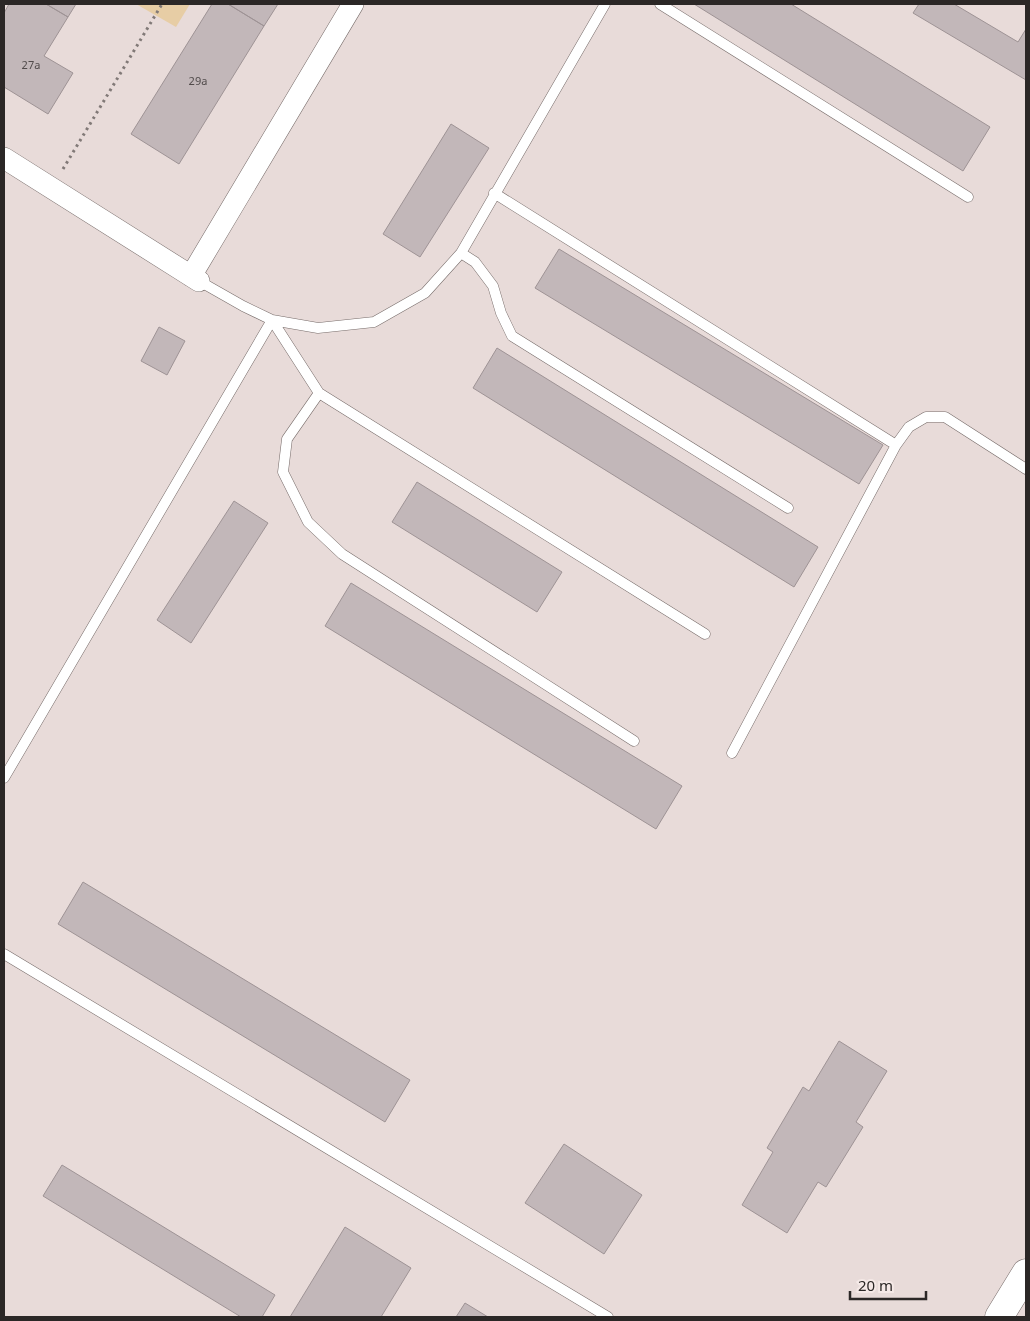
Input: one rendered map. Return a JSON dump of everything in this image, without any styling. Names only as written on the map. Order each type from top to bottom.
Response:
[{"type":"main road","points":[[999,1317],[1026,1273]]},
{"type":"street","points":[[4,158],[195,278],[353,4]]},
{"type":"lane","points":[[195,278],[272,320],[318,328],[374,322],[425,292],[460,254],[605,4]]},
{"type":"lane","points":[[660,4],[968,197]]},
{"type":"lane","points":[[494,193],[896,445]]},
{"type":"lane","points":[[460,254],[475,262],[493,286],[501,313],[512,336],[788,508]]},
{"type":"lane","points":[[272,320],[319,393],[705,634]]},
{"type":"lane","points":[[4,778],[272,320]]},
{"type":"lane","points":[[319,393],[288,439],[282,472],[308,522],[342,554],[634,741]]},
{"type":"lane","points":[[732,753],[896,445],[909,428],[926,417],[945,417],[1026,470]]},
{"type":"lane","points":[[4,954],[608,1317]]},
{"type":"path","points":[[52,189],[162,4]]},
{"type":"shaded area","points":[[136,4],[190,4],[176,27]]},
{"type":"building","points":[[9,4],[46,4],[68,17],[44,56],[73,73],[48,114],[4,87],[4,13]]},
{"type":"building","points":[[46,4],[76,4],[68,17]]},
{"type":"building","points":[[212,4],[228,4],[264,26],[179,164],[131,134]]},
{"type":"building","points":[[228,4],[278,4],[264,26]]},
{"type":"building","points":[[694,4],[791,4],[990,127],[963,171]]},
{"type":"building","points":[[919,4],[954,4],[1018,42],[1026,29],[1026,80],[913,13]]},
{"type":"building","points":[[451,124],[489,148],[420,257],[383,234]]},
{"type":"building","points":[[559,249],[883,445],[859,484],[535,288]]},
{"type":"building","points":[[159,327],[185,341],[167,375],[141,361]]},
{"type":"building","points":[[497,348],[818,547],[794,587],[473,388]]},
{"type":"building","points":[[417,482],[562,572],[537,612],[392,522]]},
{"type":"building","points":[[234,501],[268,523],[191,643],[157,620]]},
{"type":"building","points":[[351,583],[682,786],[656,829],[325,626]]},
{"type":"building","points":[[83,882],[410,1080],[385,1122],[58,924]]},
{"type":"building","points":[[839,1041],[887,1071],[856,1122],[863,1127],[826,1187],[818,1182],[787,1233],[742,1205],[773,1152],[767,1148],[803,1087],[809,1091]]},
{"type":"building","points":[[564,1144],[642,1195],[604,1254],[525,1203]]},
{"type":"building","points":[[62,1165],[275,1295],[262,1317],[241,1317],[43,1196]]},
{"type":"building","points":[[345,1227],[411,1268],[381,1317],[290,1317]]},
{"type":"building","points":[[465,1303],[488,1317],[456,1317]]}]
